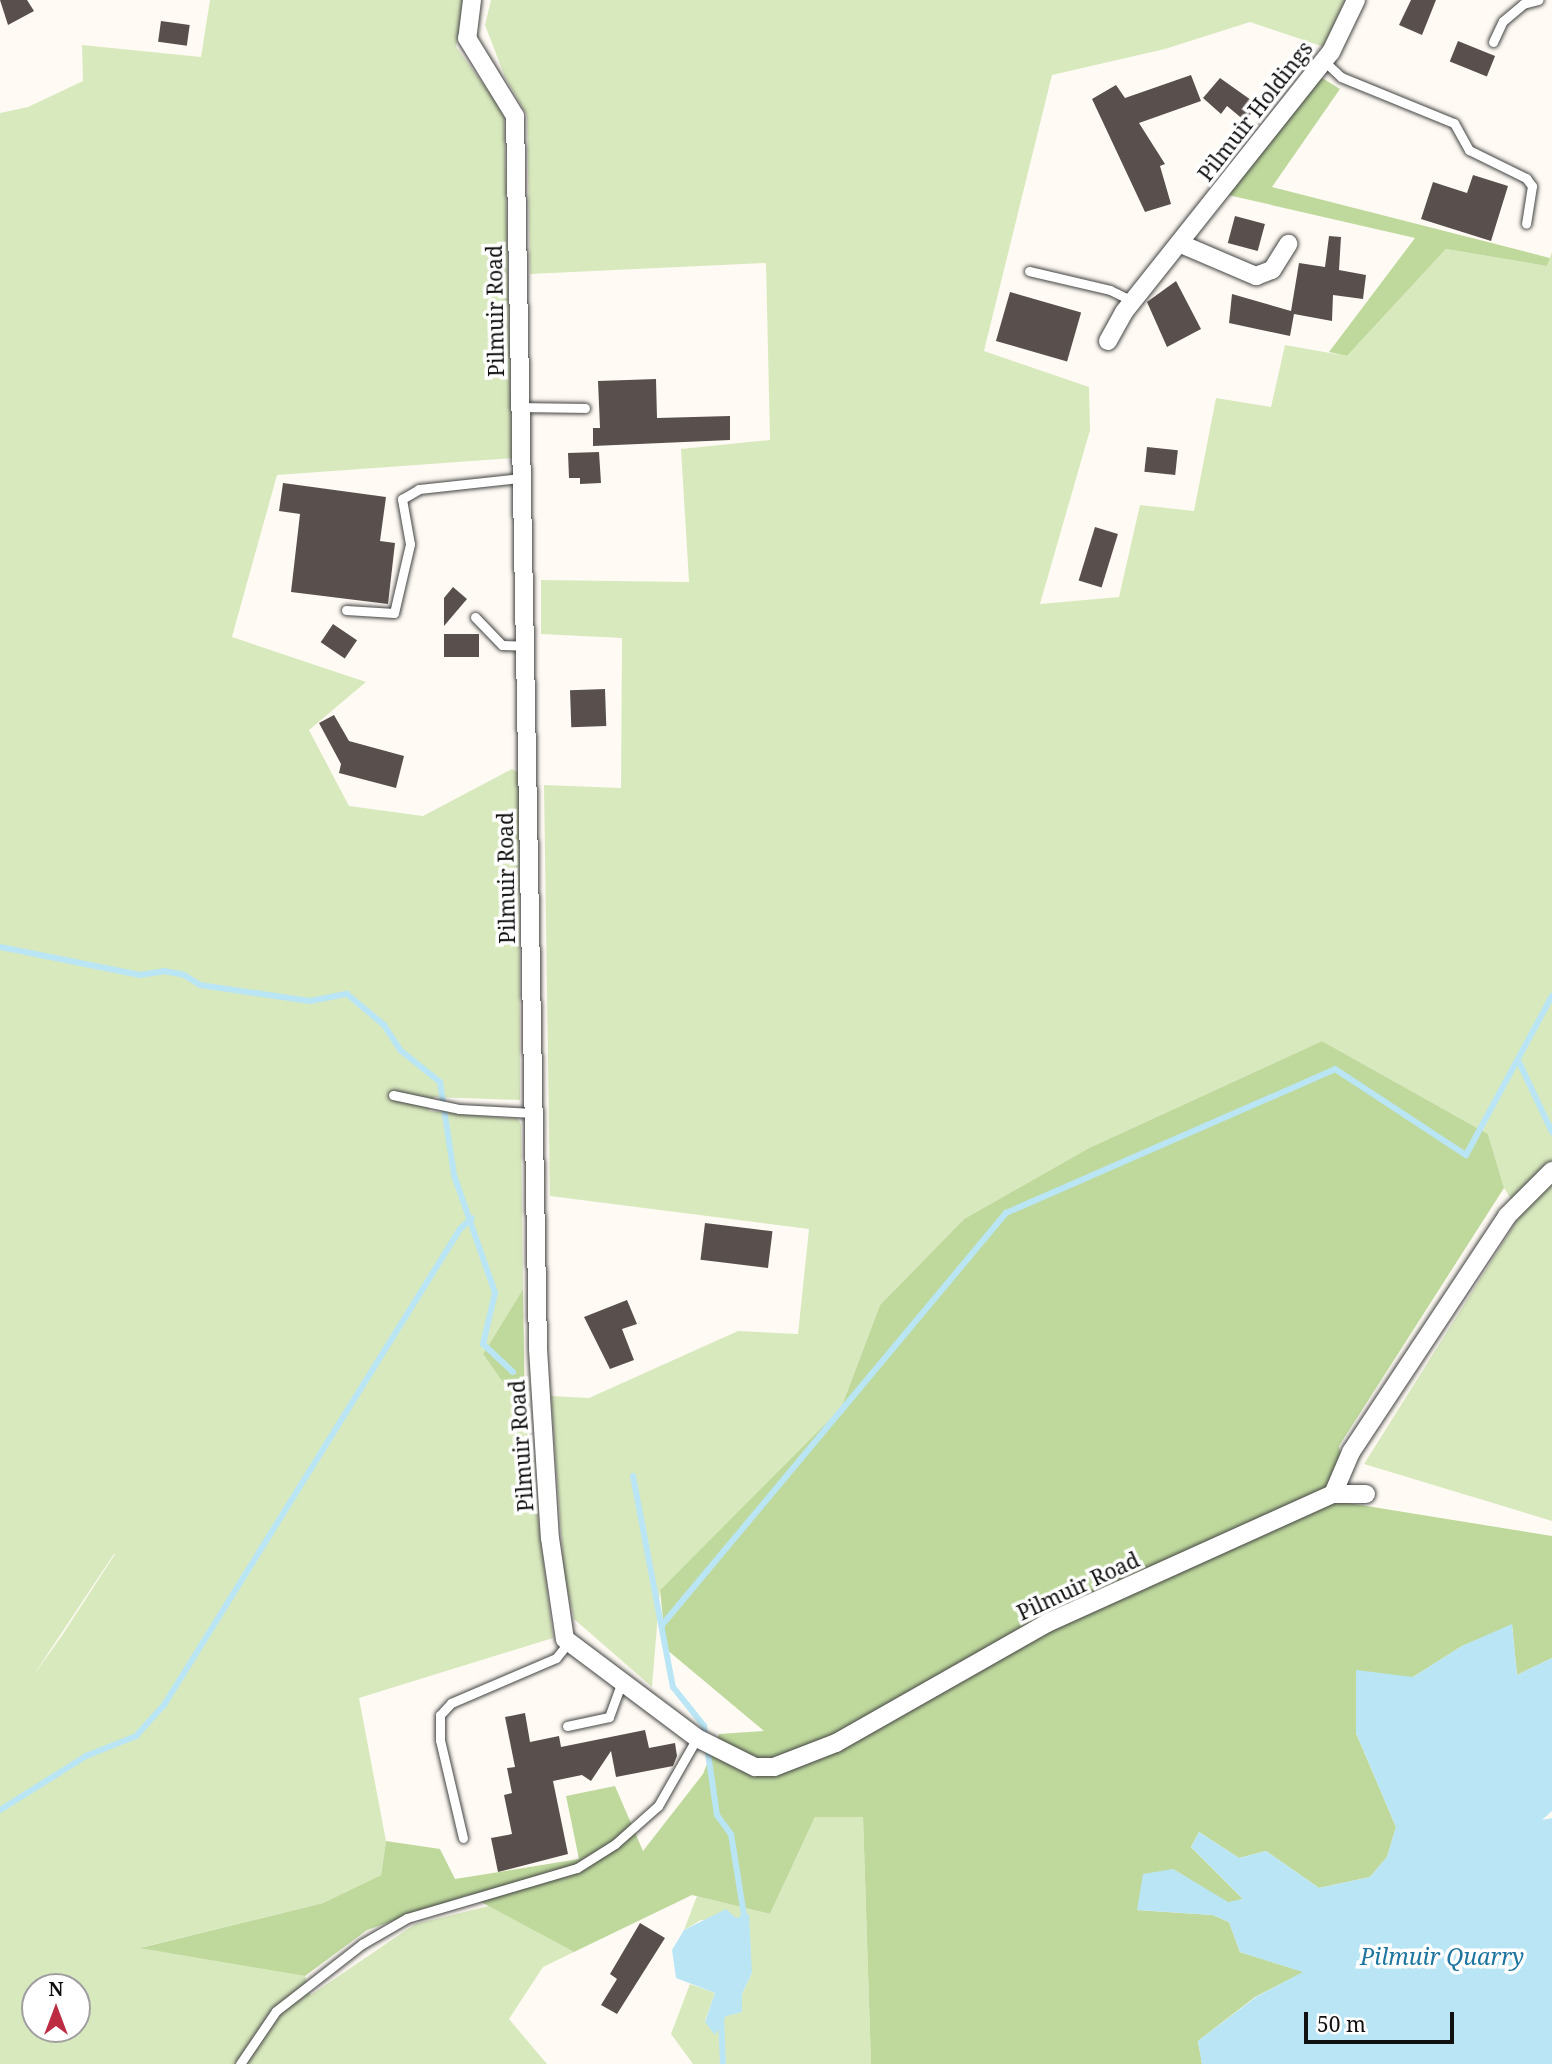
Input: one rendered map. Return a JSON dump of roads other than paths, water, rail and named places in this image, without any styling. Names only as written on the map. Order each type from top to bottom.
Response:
[{"type":"street","name":"Pilmuir Road","points":[[472,0],[467,38],[515,116],[538,1349],[550,1538],[565,1639],[697,1738],[755,1767],[774,1767],[836,1743],[1047,1623],[1333,1494]]},
{"type":"street","name":"Pilmuir Holdings","points":[[1108,341],[1133,301],[1324,61],[1356,0]]},
{"type":"street","points":[[1181,244],[1256,276],[1272,270],[1288,244]]},
{"type":"street","points":[[1366,1494],[1333,1494],[1351,1452],[1507,1216],[1552,1171]]},
{"type":"lane","points":[[1493,42],[1503,21],[1523,4],[1538,0]]},
{"type":"lane","points":[[1324,61],[1341,77],[1454,123],[1469,150],[1526,178],[1532,187],[1526,224]]},
{"type":"lane","points":[[1029,271],[1110,290],[1133,301]]},
{"type":"lane","points":[[520,407],[585,408]]},
{"type":"lane","points":[[346,610],[394,614],[410,544],[402,499],[419,488],[521,478]]},
{"type":"lane","points":[[475,617],[502,645],[524,646]]},
{"type":"lane","points":[[393,1095],[459,1109],[533,1113]]},
{"type":"lane","points":[[463,1838],[439,1740],[440,1715],[451,1703],[556,1658],[569,1642]]},
{"type":"lane","points":[[567,1726],[609,1717],[622,1682]]},
{"type":"lane","points":[[240,2064],[276,2011],[362,1944],[408,1918],[498,1895],[577,1868],[615,1844],[658,1806],[697,1738]]},
{"type":"water","name":"Pilmuir Quarry","points":[[1512,1624],[1517,1675],[1552,1658],[1552,1811],[1542,1820],[1552,1818],[1552,2064],[1202,2064],[1198,2041],[1256,1997],[1303,1972],[1240,1952],[1229,1922],[1213,1915],[1137,1910],[1143,1874],[1173,1869],[1228,1902],[1243,1899],[1191,1847],[1199,1832],[1239,1858],[1266,1851],[1319,1888],[1370,1877],[1387,1857],[1396,1827],[1356,1733],[1356,1670],[1413,1677],[1462,1646]]},
{"type":"water","points":[[726,1909],[736,1918],[749,1914],[752,1973],[742,1994],[742,2012],[726,2016],[715,2035],[705,2022],[715,1993],[676,1978],[672,1950],[684,1930]]},
{"type":"waterway","points":[[0,947],[140,975],[164,971],[184,975],[200,985],[310,1001],[347,994],[384,1025],[400,1050],[440,1082],[454,1175],[495,1293],[483,1344],[513,1372]]},
{"type":"waterway","points":[[662,1625],[1006,1213],[1335,1069],[1466,1155],[1552,996]]},
{"type":"waterway","points":[[1518,1060],[1552,1132]]},
{"type":"waterway","points":[[0,1810],[86,1756],[136,1736],[164,1705],[460,1229],[472,1218]]},
{"type":"waterway","points":[[633,1476],[673,1687],[704,1726],[717,1815],[731,1834],[744,1915],[741,1922]]},
{"type":"waterway","points":[[721,2018],[723,2064]]}]
